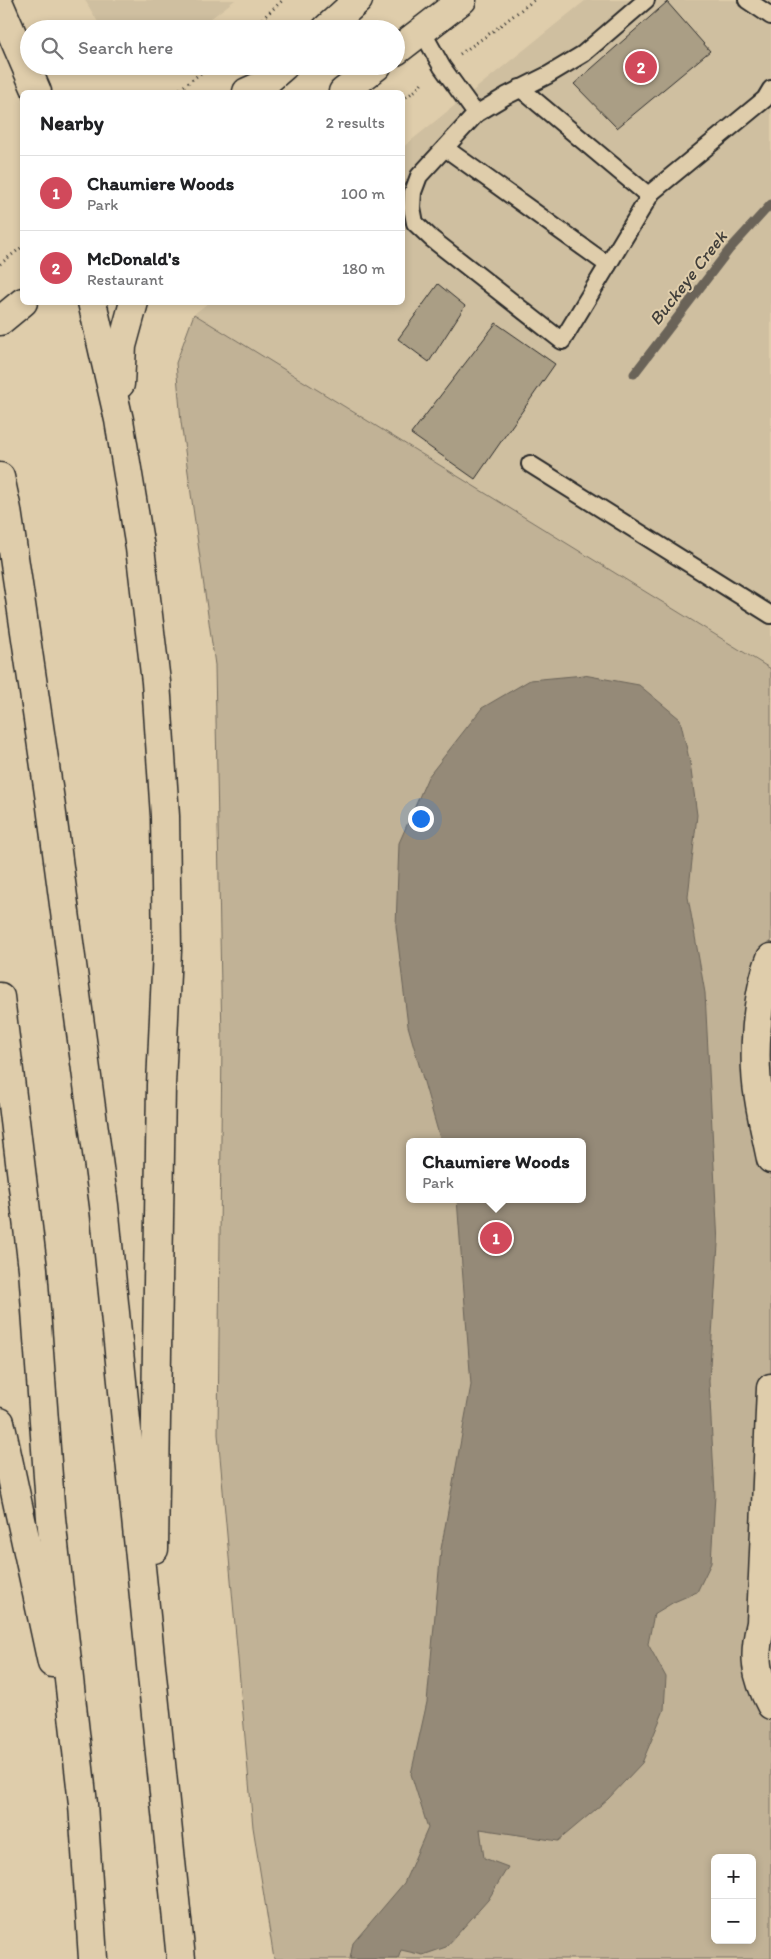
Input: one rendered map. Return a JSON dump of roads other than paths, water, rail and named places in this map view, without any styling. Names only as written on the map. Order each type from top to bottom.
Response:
[{"type":"main road","points":[[336,20],[358,0]]},
{"type":"main road","points":[[405,44],[462,0]]},
{"type":"main road","points":[[0,6],[20,52]]},
{"type":"main road","points":[[30,75],[36,90]]},
{"type":"main road","points":[[346,90],[365,75]]},
{"type":"main road","points":[[0,322],[20,305]]},
{"type":"main road","points":[[93,305],[119,420],[140,548],[156,682],[165,816],[167,950],[161,1095],[152,1680]]},
{"type":"main road","points":[[119,420],[122,346],[133,305]]},
{"type":"main road","points":[[0,477],[7,510],[51,806],[104,1206],[180,1959]]},
{"type":"main road","points":[[771,958],[760,1005],[756,1051],[758,1097],[771,1159]]},
{"type":"main road","points":[[0,997],[33,1269],[51,1518],[83,1804],[93,1959]]},
{"type":"main road","points":[[766,1695],[756,1665],[756,1644],[761,1623],[771,1388]]},
{"type":"main road","points":[[0,1422],[83,1804]]},
{"type":"lane","points":[[646,0],[583,54],[476,114],[419,176],[413,192],[412,207],[415,223],[432,239],[562,341],[652,192],[765,99],[771,89]]},
{"type":"lane","points":[[747,0],[771,16]]},
{"type":"lane","points":[[422,32],[442,67],[476,114]]},
{"type":"lane","points":[[520,88],[649,196]]},
{"type":"lane","points":[[445,148],[608,265]]},
{"type":"lane","points":[[530,464],[771,616]]},
{"type":"waterway","name":"Buckeye Creek","points":[[634,374],[729,250],[771,204]]},
{"type":"place","name":"McDonald's","points":[[641,67]]},
{"type":"place","name":"Chaumiere Woods","points":[[496,1238]]}]
